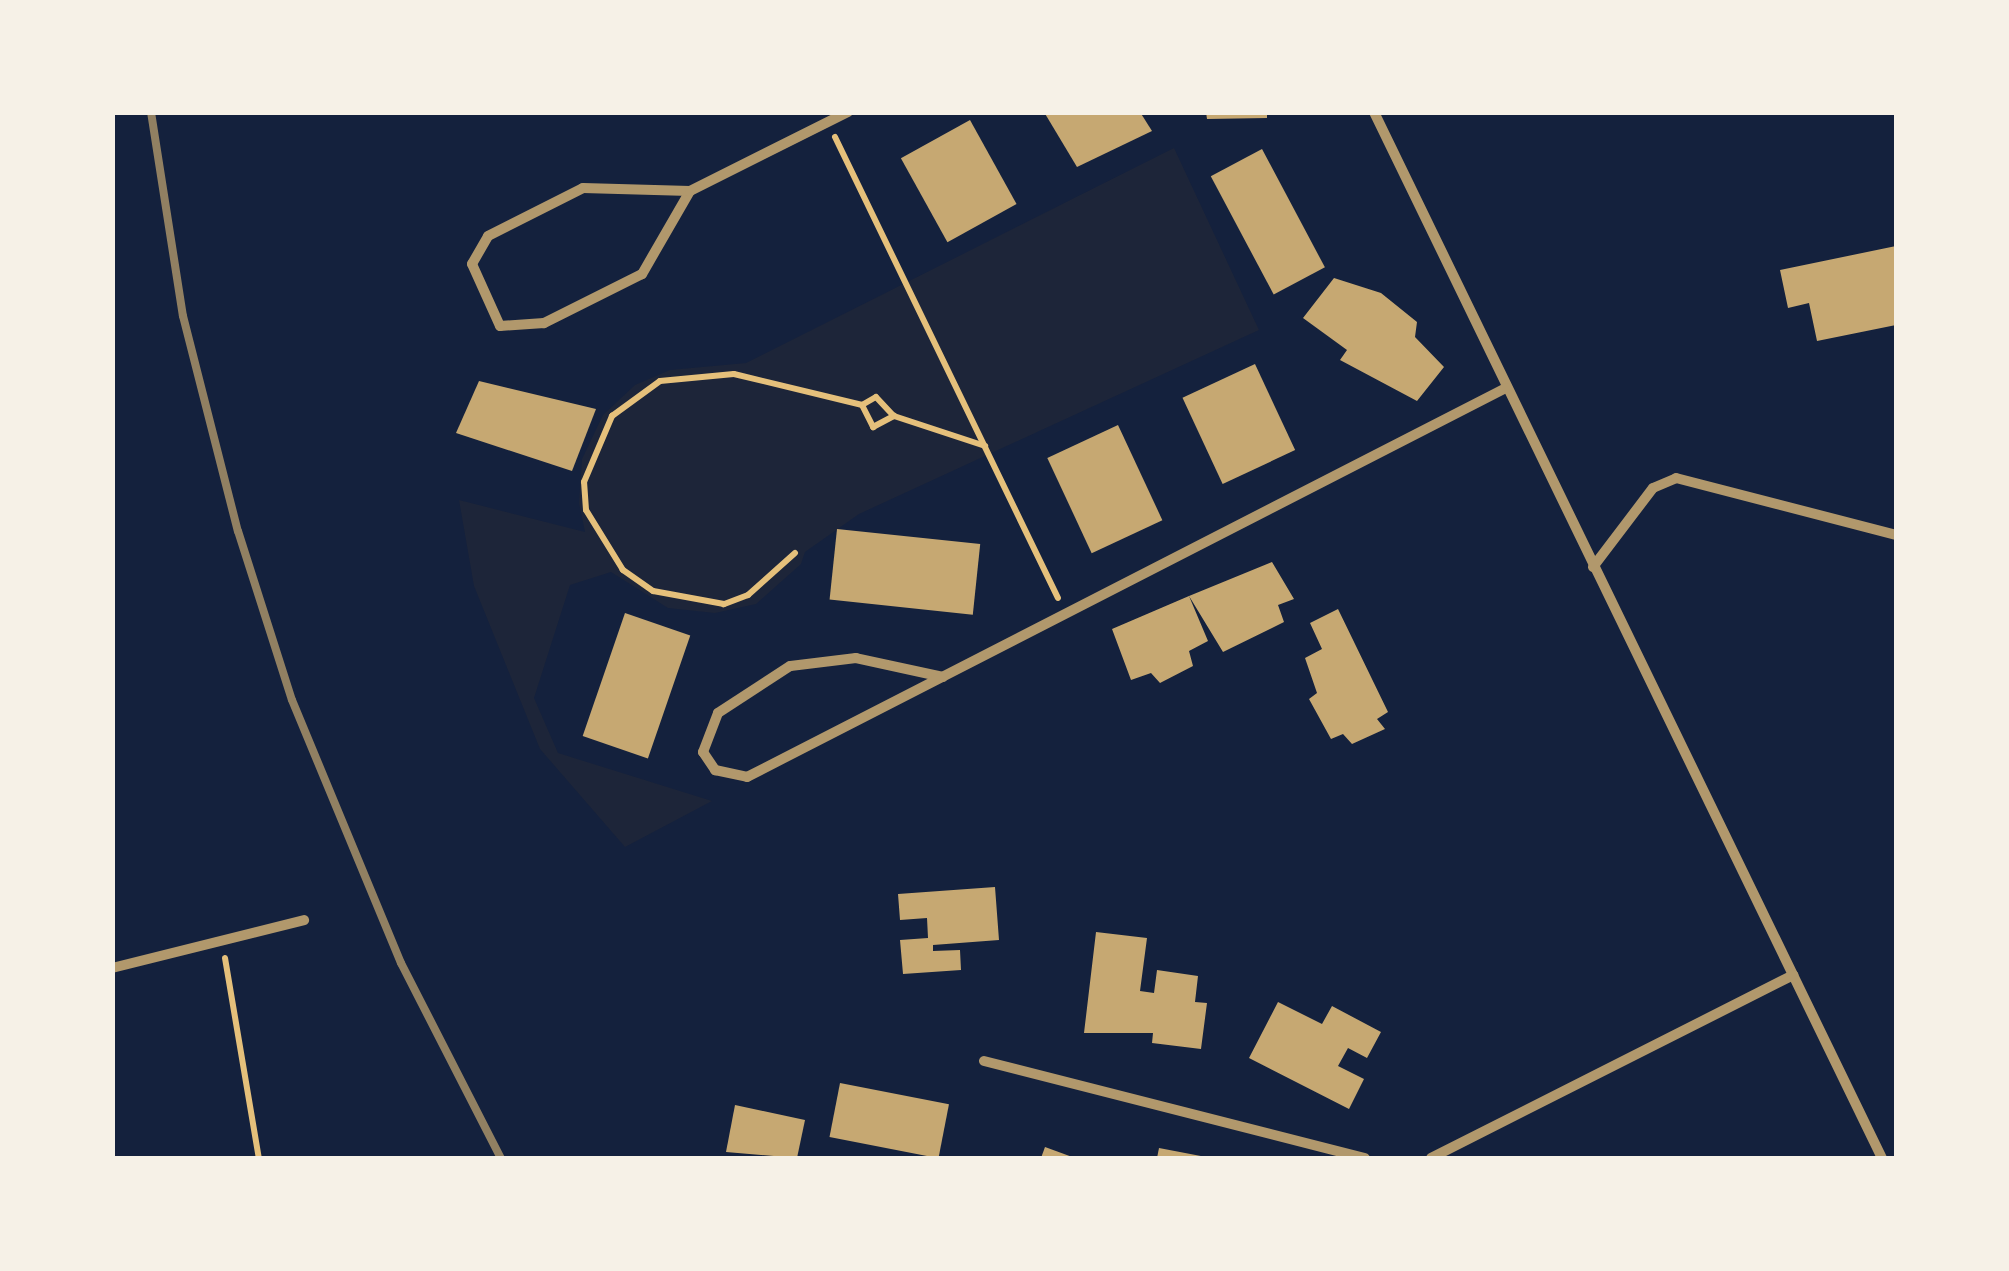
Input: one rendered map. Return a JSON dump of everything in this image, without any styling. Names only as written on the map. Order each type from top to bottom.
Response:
[{"type":"street","points":[[690,191],[642,274],[544,323],[500,326],[472,264],[488,236],[583,188],[690,191],[848,112]]},
{"type":"street","points":[[1374,112],[1882,1158]]},
{"type":"street","points":[[943,677],[856,658],[790,666],[718,713],[703,752],[715,770],[747,777],[943,677],[1066,614],[1506,388]]},
{"type":"street","points":[[1593,568],[1653,488],[1676,478],[1896,535]]},
{"type":"street","points":[[112,968],[304,920]]},
{"type":"street","points":[[1430,1158],[1792,975]]},
{"type":"street","points":[[984,1061],[1365,1158]]},
{"type":"path","points":[[828,122],[1066,614]]},
{"type":"path","points":[[796,552],[748,595],[724,604],[653,591],[623,570],[586,510],[584,482],[594,450],[612,416],[632,397],[694,373],[734,374],[862,405],[882,399],[894,416],[985,446]]},
{"type":"path","points":[[862,405],[873,426],[894,416]]},
{"type":"path","points":[[222,941],[259,1158]]},
{"type":"shaded area","points":[[1174,148],[1259,330],[859,514],[805,552],[801,564],[756,604],[715,613],[668,608],[611,572],[570,585],[534,698],[558,753],[712,801],[625,847],[540,749],[474,586],[459,500],[585,532],[579,503],[582,459],[603,415],[635,385],[670,370],[746,363]]},
{"type":"building","points":[[1044,112],[1140,112],[1152,131],[1077,167]]},
{"type":"building","points":[[1206,112],[1267,112],[1267,118],[1207,119]]},
{"type":"building","points":[[970,120],[1017,204],[947,242],[901,158]]},
{"type":"building","points":[[1262,149],[1325,267],[1274,295],[1211,176]]},
{"type":"building","points":[[1896,246],[1896,325],[1817,341],[1809,303],[1788,308],[1780,270]]},
{"type":"building","points":[[1334,278],[1381,293],[1417,322],[1415,337],[1444,367],[1417,401],[1340,360],[1347,350],[1303,318]]},
{"type":"building","points":[[1255,364],[1295,450],[1223,484],[1182,398]]},
{"type":"building","points":[[479,381],[596,409],[572,471],[456,433]]},
{"type":"building","points":[[1118,425],[1162,520],[1092,553],[1047,458]]},
{"type":"building","points":[[837,529],[980,544],[973,615],[830,600]]},
{"type":"building","points":[[1272,562],[1294,599],[1278,605],[1284,622],[1223,652],[1189,596]]},
{"type":"building","points":[[1189,596],[1208,641],[1189,651],[1193,666],[1160,683],[1151,673],[1131,680],[1112,629]]},
{"type":"building","points":[[1338,609],[1388,712],[1377,719],[1385,729],[1352,744],[1343,734],[1331,739],[1309,699],[1317,693],[1305,658],[1322,649],[1310,623]]},
{"type":"building","points":[[625,613],[690,635],[648,758],[583,736]]},
{"type":"building","points":[[995,887],[999,940],[933,945],[933,951],[960,950],[961,970],[903,974],[900,940],[928,938],[927,918],[900,920],[898,894]]},
{"type":"building","points":[[1096,932],[1147,938],[1140,991],[1154,993],[1157,970],[1198,976],[1195,1002],[1207,1003],[1201,1049],[1152,1043],[1153,1033],[1084,1033]]},
{"type":"building","points":[[1278,1002],[1322,1024],[1332,1006],[1381,1032],[1367,1058],[1348,1048],[1338,1066],[1364,1079],[1349,1109],[1249,1058]]},
{"type":"building","points":[[840,1083],[949,1104],[938,1158],[830,1137]]},
{"type":"building","points":[[735,1105],[805,1120],[797,1158],[726,1152]]},
{"type":"building","points":[[1045,1147],[1075,1158],[1041,1158]]},
{"type":"building","points":[[1159,1148],[1206,1157],[1206,1158],[1157,1158]]},
{"type":"railway","points":[[151,112],[183,316],[238,531],[292,700],[401,963],[501,1158]]}]
